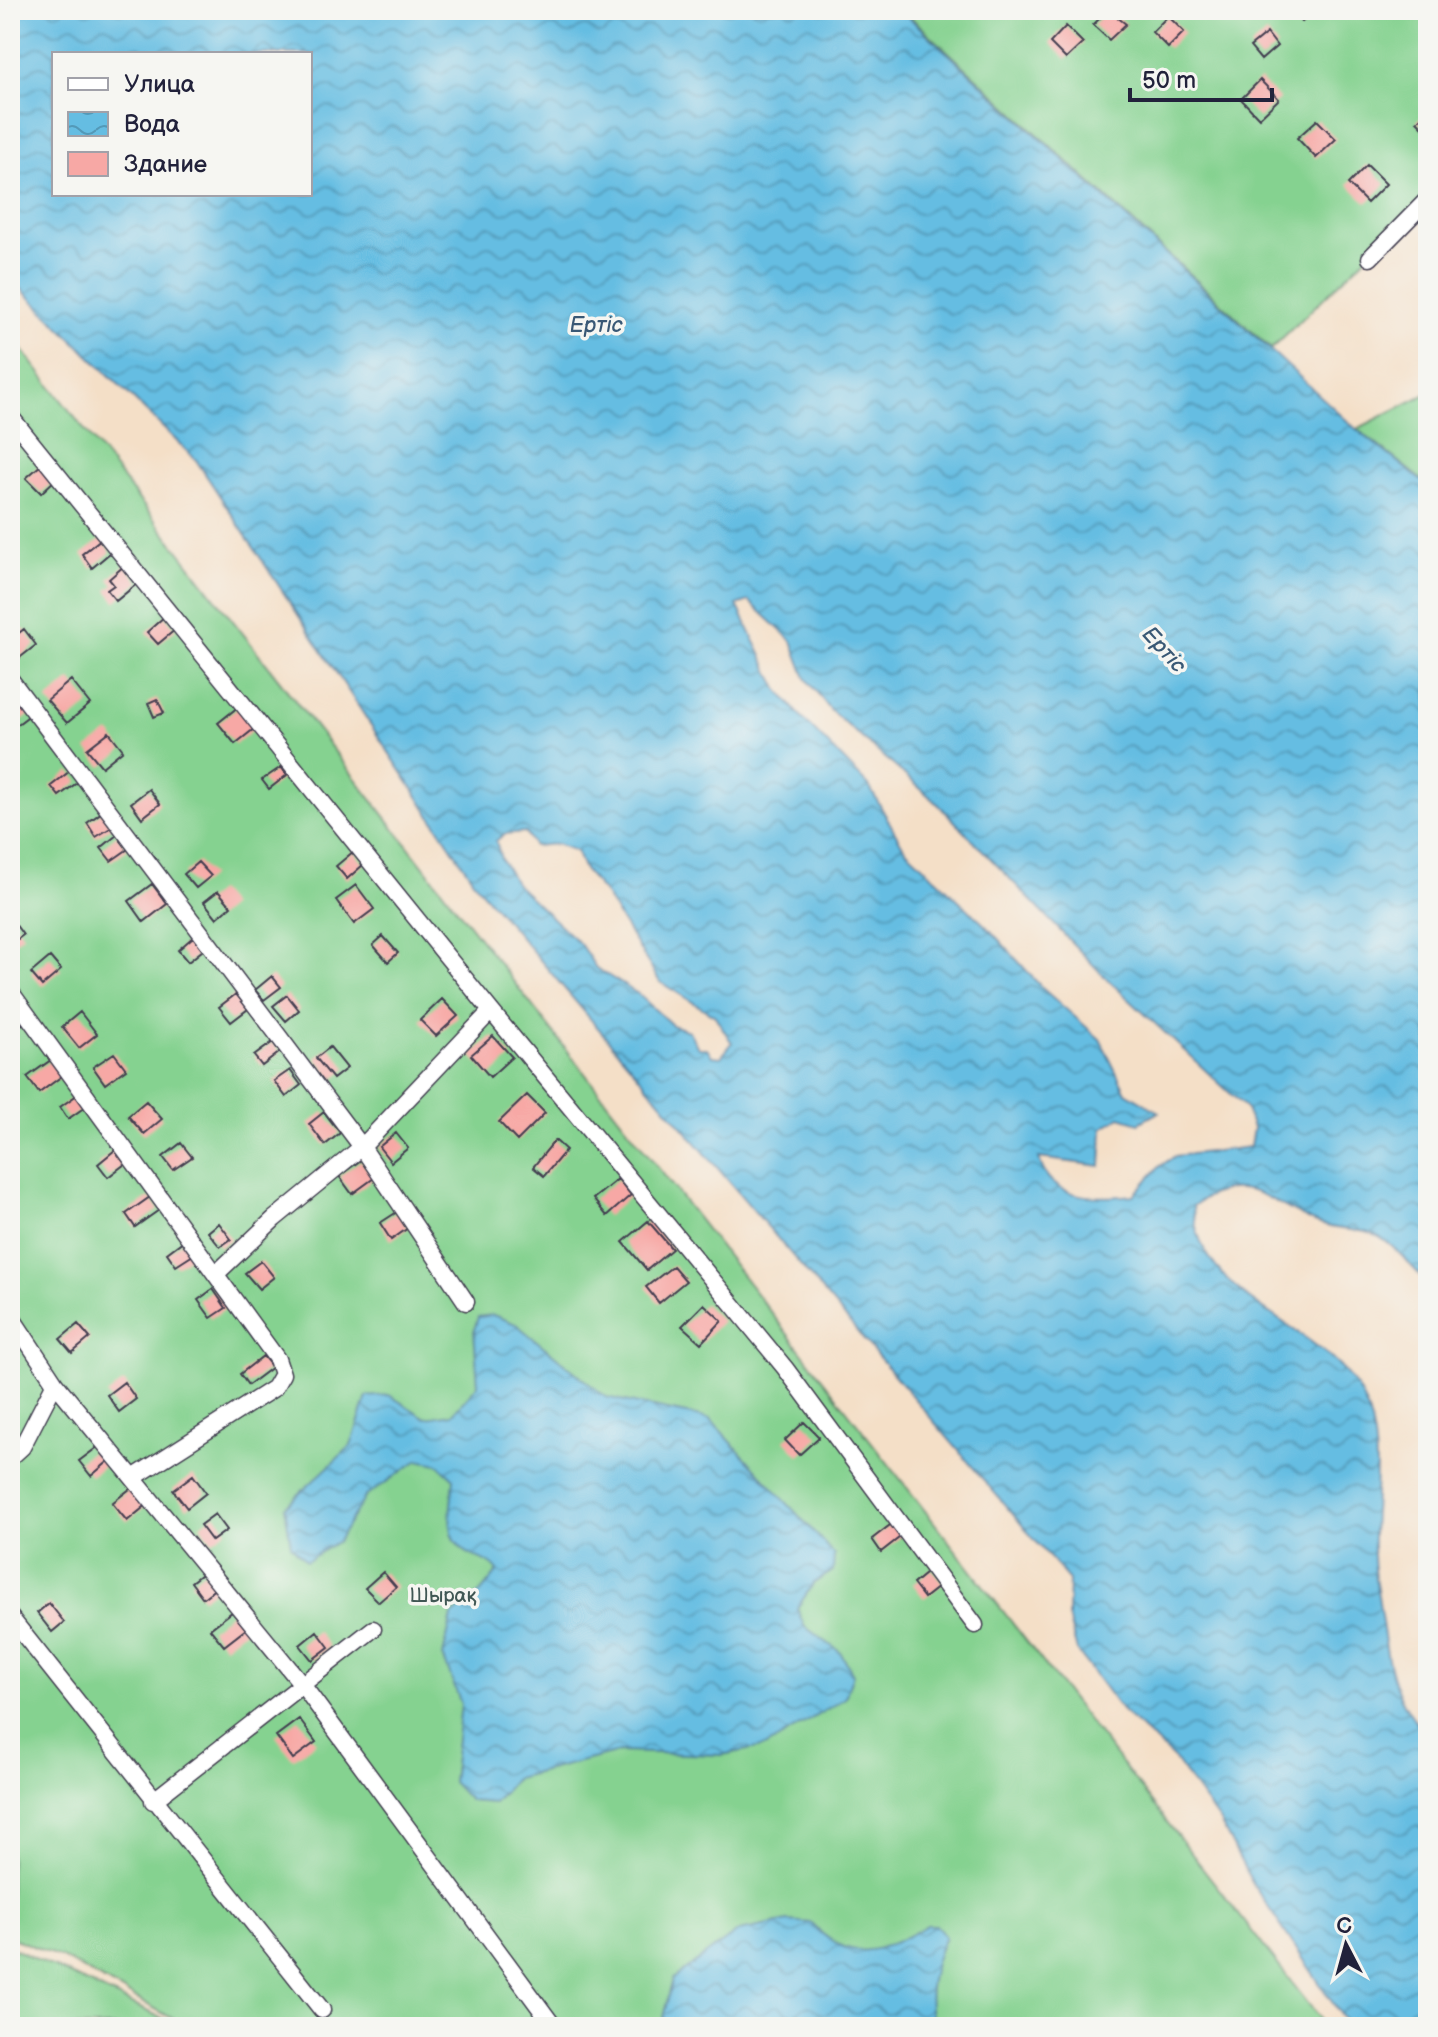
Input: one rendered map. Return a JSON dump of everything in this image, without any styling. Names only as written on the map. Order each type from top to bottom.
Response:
[{"type":"street","points":[[1370,258],[1428,199]]},
{"type":"street","points":[[10,416],[491,1011],[785,1368],[975,1625]]},
{"type":"street","points":[[10,679],[362,1147],[466,1302]]},
{"type":"street","points":[[10,991],[217,1273],[277,1359],[282,1374],[274,1388],[133,1478]]},
{"type":"street","points":[[217,1273],[274,1219],[362,1147],[491,1011]]},
{"type":"street","points":[[10,1315],[55,1383],[301,1683],[554,2027]]},
{"type":"street","points":[[10,1458],[22,1447],[55,1383]]},
{"type":"street","points":[[10,1617],[153,1801],[322,2010]]},
{"type":"street","points":[[153,1801],[373,1629]]},
{"type":"green space","points":[[903,10],[1428,10],[1428,197],[1271,349]]},
{"type":"green space","name":"Шырақ","points":[[10,334],[1324,2027],[188,2027],[62,1958],[10,1937]]},
{"type":"green space","points":[[1428,393],[1428,485],[1357,429]]},
{"type":"green space","points":[[10,1947],[181,2027],[10,2027]]},
{"type":"water","name":"Ертіс","points":[[10,10],[901,10],[1355,428],[1428,486],[1428,1284],[1392,1246],[1375,1235],[1323,1225],[1257,1193],[1243,1189],[1228,1190],[1193,1206],[1200,1240],[1216,1267],[1239,1290],[1321,1350],[1345,1372],[1363,1399],[1370,1418],[1376,1456],[1373,1562],[1386,1646],[1398,1692],[1428,1736],[1428,2027],[1349,2027],[1254,1886],[1220,1822],[1175,1760],[1121,1710],[1077,1651],[1068,1617],[1069,1580],[477,886],[196,460],[10,278]],"holes":[[[749,601],[792,641],[806,678],[831,711],[937,803],[1105,977],[1245,1107],[1253,1128],[1250,1147],[1175,1156],[1159,1167],[1134,1195],[1105,1197],[1076,1194],[1053,1182],[1044,1172],[1039,1158],[1101,1166],[1103,1128],[1120,1117],[1139,1123],[1159,1112],[1126,1092],[1100,1039],[1043,989],[992,932],[904,848],[869,786],[778,689],[737,605]],[[525,832],[534,846],[556,844],[576,851],[584,870],[604,893],[660,982],[715,1016],[732,1043],[721,1057],[712,1056],[707,1048],[698,1048],[689,1031],[672,1025],[638,994],[596,968],[580,944],[516,884],[501,859],[496,841],[504,834]]]},
{"type":"water","points":[[493,1315],[516,1324],[606,1397],[710,1419],[834,1554],[833,1571],[814,1583],[797,1608],[804,1626],[840,1652],[853,1674],[845,1698],[767,1746],[722,1755],[619,1752],[516,1778],[494,1803],[470,1801],[452,1782],[461,1704],[443,1656],[452,1616],[481,1592],[498,1571],[487,1561],[466,1552],[454,1537],[450,1518],[454,1479],[438,1464],[418,1460],[365,1497],[338,1541],[306,1561],[291,1545],[285,1507],[351,1446],[367,1397],[389,1395],[426,1418],[452,1414],[478,1385],[474,1330],[478,1317]]},
{"type":"water","points":[[788,1921],[811,1923],[826,1937],[853,1950],[881,1948],[927,1925],[936,1925],[945,1937],[931,1981],[930,2004],[934,2027],[669,2027],[663,2017],[673,1979],[739,1931]]},
{"type":"building","points":[[1108,10],[1126,24],[1109,40],[1093,25]]},
{"type":"building","points":[[1292,10],[1317,10],[1302,22]]},
{"type":"building","points":[[1168,16],[1184,32],[1168,48],[1152,32]]},
{"type":"building","points":[[1066,26],[1083,43],[1066,59],[1050,43]]},
{"type":"building","points":[[1267,33],[1277,46],[1261,60],[1250,47]]},
{"type":"building","points":[[1260,80],[1279,99],[1259,118],[1241,99]]},
{"type":"building","points":[[1428,111],[1428,132],[1417,121]]},
{"type":"building","points":[[1317,120],[1336,139],[1316,158],[1297,138]]},
{"type":"building","points":[[1367,165],[1386,184],[1367,203],[1348,184]]},
{"type":"building","points":[[42,464],[56,479],[41,493],[26,478]]},
{"type":"building","points":[[101,539],[111,552],[92,568],[82,554]]},
{"type":"building","points":[[125,565],[139,582],[116,601],[107,590],[114,585],[109,579]]},
{"type":"building","points":[[165,616],[176,629],[158,644],[147,632]]},
{"type":"building","points":[[24,629],[36,645],[17,660],[10,652],[10,640]]},
{"type":"building","points":[[71,680],[90,704],[67,723],[47,700]]},
{"type":"building","points":[[19,698],[31,714],[14,727],[10,721],[10,705]]},
{"type":"building","points":[[157,699],[164,713],[154,717],[148,703]]},
{"type":"building","points":[[238,707],[255,728],[235,744],[218,723]]},
{"type":"building","points":[[109,732],[123,750],[102,767],[87,749]]},
{"type":"building","points":[[281,767],[287,775],[269,789],[262,780]]},
{"type":"building","points":[[70,771],[78,782],[59,796],[51,786]]},
{"type":"building","points":[[149,789],[160,804],[142,818],[131,803]]},
{"type":"building","points":[[102,812],[112,827],[96,837],[87,823]]},
{"type":"building","points":[[117,835],[128,849],[111,861],[101,848]]},
{"type":"building","points":[[354,851],[364,864],[347,879],[336,866]]},
{"type":"building","points":[[198,862],[211,876],[196,888],[184,874]]},
{"type":"building","points":[[152,884],[167,904],[144,922],[129,901]]},
{"type":"building","points":[[356,885],[374,909],[354,924],[336,900]]},
{"type":"building","points":[[218,891],[231,906],[217,918],[204,902]]},
{"type":"building","points":[[10,917],[23,935],[10,945]]},
{"type":"building","points":[[383,936],[398,953],[388,962],[373,945]]},
{"type":"building","points":[[193,937],[203,950],[188,962],[178,950]]},
{"type":"building","points":[[50,957],[61,970],[42,986],[31,973]]},
{"type":"building","points":[[272,976],[281,987],[264,1000],[255,990]]},
{"type":"building","points":[[236,994],[248,1009],[231,1022],[219,1007]]},
{"type":"building","points":[[287,995],[299,1010],[286,1021],[273,1006]]},
{"type":"building","points":[[442,999],[458,1016],[436,1036],[420,1020]]},
{"type":"building","points":[[17,1012],[25,1022],[13,1031],[10,1017]]},
{"type":"building","points":[[80,1012],[97,1034],[79,1048],[62,1027]]},
{"type":"building","points":[[493,1036],[512,1057],[490,1077],[471,1055]]},
{"type":"building","points":[[273,1042],[280,1052],[262,1066],[254,1056]]},
{"type":"building","points":[[330,1047],[347,1068],[333,1079],[316,1058]]},
{"type":"building","points":[[114,1053],[126,1069],[105,1084],[93,1067]]},
{"type":"building","points":[[51,1060],[62,1076],[39,1093],[27,1077]]},
{"type":"building","points":[[290,1070],[301,1085],[286,1097],[274,1081]]},
{"type":"building","points":[[77,1095],[85,1107],[68,1119],[60,1107]]},
{"type":"building","points":[[527,1095],[545,1113],[517,1141],[499,1122]]},
{"type":"building","points":[[146,1101],[162,1119],[144,1134],[128,1116]]},
{"type":"building","points":[[324,1112],[340,1133],[325,1145],[309,1124]]},
{"type":"building","points":[[396,1133],[408,1148],[391,1162],[379,1147]]},
{"type":"building","points":[[555,1140],[566,1150],[544,1176],[533,1167]]},
{"type":"building","points":[[181,1143],[192,1157],[173,1170],[163,1157]]},
{"type":"building","points":[[115,1150],[125,1164],[108,1177],[98,1164]]},
{"type":"building","points":[[361,1160],[374,1178],[352,1194],[339,1176]]},
{"type":"building","points":[[618,1179],[631,1195],[607,1216],[593,1199]]},
{"type":"building","points":[[150,1197],[159,1210],[135,1227],[126,1214]]},
{"type":"building","points":[[397,1212],[408,1228],[391,1240],[380,1223]]},
{"type":"building","points":[[648,1221],[672,1249],[647,1270],[623,1242]]},
{"type":"building","points":[[219,1223],[231,1239],[220,1247],[208,1232]]},
{"type":"building","points":[[183,1241],[193,1255],[176,1266],[167,1253]]},
{"type":"building","points":[[261,1261],[274,1277],[259,1289],[245,1273]]},
{"type":"building","points":[[673,1266],[686,1281],[659,1303],[646,1287]]},
{"type":"building","points":[[213,1289],[226,1308],[211,1318],[198,1300]]},
{"type":"building","points":[[704,1304],[722,1321],[701,1343],[682,1326]]},
{"type":"building","points":[[78,1324],[90,1338],[72,1353],[60,1339]]},
{"type":"building","points":[[263,1356],[272,1367],[248,1385],[240,1374]]},
{"type":"building","points":[[124,1382],[136,1399],[119,1412],[107,1395]]},
{"type":"building","points":[[804,1422],[819,1437],[799,1455],[785,1440]]},
{"type":"building","points":[[99,1446],[110,1460],[91,1476],[79,1461]]},
{"type":"building","points":[[193,1475],[206,1493],[187,1508],[173,1490]]},
{"type":"building","points":[[135,1485],[149,1503],[127,1521],[112,1503]]},
{"type":"building","points":[[215,1514],[227,1530],[212,1541],[200,1525]]},
{"type":"building","points":[[894,1522],[904,1534],[881,1552],[872,1539]]},
{"type":"building","points":[[931,1569],[943,1583],[924,1598],[913,1584]]},
{"type":"building","points":[[204,1572],[216,1588],[203,1598],[191,1582]]},
{"type":"building","points":[[383,1572],[396,1587],[379,1602],[365,1588]]},
{"type":"building","points":[[49,1603],[64,1622],[52,1632],[37,1613]]},
{"type":"building","points":[[232,1612],[246,1629],[224,1646],[210,1629]]},
{"type":"building","points":[[317,1631],[329,1647],[312,1660],[300,1645]]},
{"type":"building","points":[[299,1719],[316,1742],[293,1759],[276,1736]]}]
